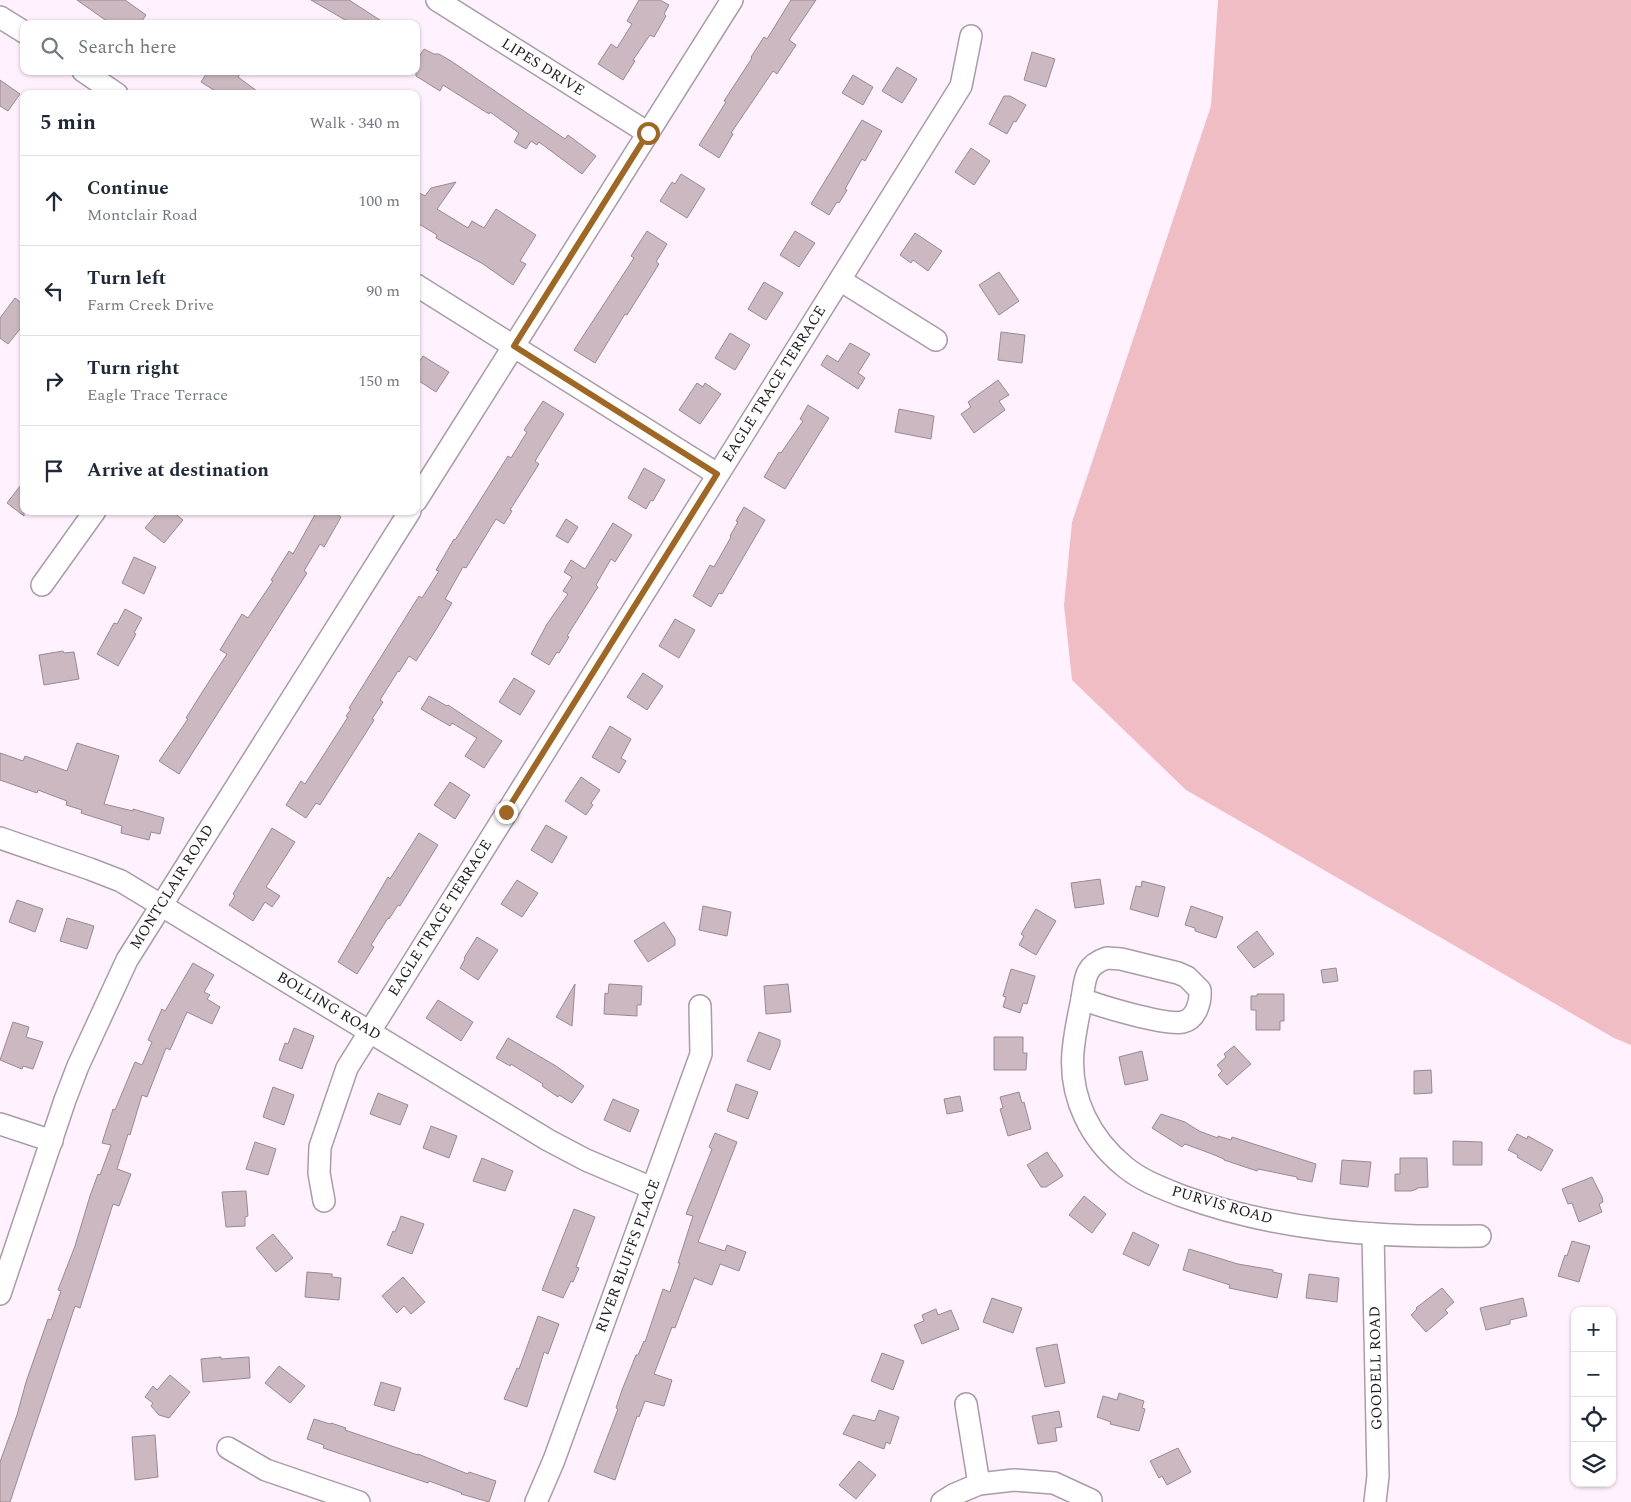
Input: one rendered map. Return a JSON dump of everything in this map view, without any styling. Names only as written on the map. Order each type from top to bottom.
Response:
[{"type":"street","name":"LIPES DRIVE","points":[[437,0],[648,133]]},
{"type":"street","points":[[420,495],[732,0]]},
{"type":"street","points":[[0,17],[20,30]]},
{"type":"street","name":"EAGLE TRACE TERRACE","points":[[324,1201],[319,1173],[320,1148],[347,1068],[717,474],[962,86],[971,36]]},
{"type":"street","points":[[89,75],[112,90]]},
{"type":"street","points":[[840,280],[936,340]]},
{"type":"street","points":[[420,287],[717,474]]},
{"type":"street","points":[[42,585],[92,515]]},
{"type":"street","name":"MONTCLAIR ROAD","points":[[0,1294],[78,1066],[127,960],[407,515]]},
{"type":"street","name":"BOLLING ROAD","points":[[0,838],[121,881],[548,1140],[586,1160],[652,1188]]},
{"type":"street","name":"PURVIS ROAD","points":[[1082,999],[1098,1006],[1172,1024],[1186,1022],[1195,1013],[1200,990],[1187,977],[1178,973],[1121,959],[1107,958],[1099,960],[1092,966],[1085,977],[1072,1045],[1072,1069],[1085,1117],[1103,1145],[1125,1167],[1156,1186],[1198,1202],[1301,1226],[1419,1237],[1480,1236]]},
{"type":"street","name":"RIVER BLUFFS PLACE","points":[[536,1502],[554,1460],[701,1054],[700,1006]]},
{"type":"street","points":[[0,1124],[52,1141]]},
{"type":"street","name":"GOODELL ROAD","points":[[1374,1234],[1378,1476],[1375,1502]]},
{"type":"street","points":[[966,1404],[979,1484]]},
{"type":"street","points":[[228,1448],[266,1470],[359,1502]]},
{"type":"street","points":[[942,1502],[979,1484],[1014,1480],[1054,1483],[1091,1500]]},
{"type":"shaded area","points":[[1218,0],[1631,0],[1631,1045],[1614,1038],[1186,790],[1072,680],[1064,605],[1072,522],[1211,106]]},
{"type":"building","points":[[77,0],[125,0],[146,15],[143,20],[105,20]]},
{"type":"building","points":[[311,0],[349,0],[380,20],[345,20]]},
{"type":"building","points":[[639,0],[660,0],[669,5],[664,14],[666,16],[654,37],[650,35],[633,60],[635,61],[623,80],[598,64],[611,44],[617,48],[632,24],[627,21]]},
{"type":"building","points":[[791,0],[816,0],[789,40],[796,45],[777,74],[773,71],[731,133],[733,134],[719,158],[699,145],[751,57],[764,37],[767,39]]},
{"type":"building","points":[[424,49],[434,54],[439,54],[565,139],[568,135],[596,156],[582,174],[539,142],[537,145],[531,141],[526,149],[514,142],[519,133],[490,112],[489,114],[443,85],[440,91],[416,76],[420,75],[420,55]]},
{"type":"building","points":[[1032,52],[1055,59],[1046,87],[1024,80]]},
{"type":"building","points":[[897,67],[917,79],[902,103],[882,91]]},
{"type":"building","points":[[205,75],[239,75],[238,77],[256,90],[214,90],[201,82]]},
{"type":"building","points":[[853,75],[873,87],[863,105],[842,93]]},
{"type":"building","points":[[0,80],[20,94],[8,111],[0,106]]},
{"type":"building","points":[[1004,96],[1010,96],[1026,105],[1007,134],[989,124]]},
{"type":"building","points":[[862,120],[882,131],[865,161],[862,159],[839,203],[837,202],[829,215],[811,204]]},
{"type":"building","points":[[971,148],[990,161],[974,185],[955,172]]},
{"type":"building","points":[[681,174],[705,189],[687,218],[660,201],[672,182],[675,184]]},
{"type":"building","points":[[456,182],[437,209],[468,228],[472,221],[484,228],[496,209],[536,235],[520,261],[526,264],[513,285],[483,264],[436,238],[437,235],[420,224],[420,193],[425,196],[431,188]]},
{"type":"building","points":[[647,231],[667,244],[656,262],[659,264],[595,363],[574,350],[634,258],[631,256]]},
{"type":"building","points":[[795,231],[815,243],[799,267],[780,255]]},
{"type":"building","points":[[915,233],[942,251],[928,271],[913,260],[911,263],[900,255]]},
{"type":"building","points":[[999,272],[1019,301],[999,315],[979,285]]},
{"type":"building","points":[[764,282],[783,293],[766,320],[748,309]]},
{"type":"building","points":[[15,298],[20,302],[20,329],[8,344],[0,338],[0,318]]},
{"type":"building","points":[[1001,332],[1025,335],[1022,363],[998,360]]},
{"type":"building","points":[[730,333],[750,345],[735,370],[715,358]]},
{"type":"building","points":[[850,343],[870,354],[858,373],[865,378],[858,389],[821,365],[827,355],[838,362]]},
{"type":"building","points":[[423,356],[449,372],[436,392],[420,382],[420,361]]},
{"type":"building","points":[[998,380],[1009,395],[999,401],[1005,410],[974,433],[961,414],[971,407],[968,402]]},
{"type":"building","points":[[697,383],[703,387],[705,383],[721,394],[700,424],[679,410]]},
{"type":"building","points":[[543,401],[564,414],[535,461],[539,464],[510,510],[512,511],[504,524],[496,519],[466,568],[463,567],[445,599],[452,603],[434,633],[416,661],[409,656],[398,671],[380,700],[383,702],[372,719],[374,720],[320,805],[316,803],[306,818],[286,805],[301,781],[305,784],[348,717],[346,716],[351,709],[349,708],[419,596],[422,598],[439,571],[436,570],[454,539],[508,456],[511,458],[527,432],[524,430]]},
{"type":"building","points":[[808,405],[829,418],[785,489],[764,477],[779,452],[781,453],[803,421],[800,419]]},
{"type":"building","points":[[899,409],[934,416],[931,439],[895,432]]},
{"type":"building","points":[[644,468],[665,480],[646,509],[628,498]]},
{"type":"building","points":[[20,486],[20,513],[7,503]]},
{"type":"building","points":[[744,507],[765,520],[722,594],[719,593],[711,607],[693,596],[710,565],[714,567],[731,537],[738,522],[736,521]]},
{"type":"building","points":[[156,515],[177,515],[183,520],[164,543],[145,528]]},
{"type":"building","points":[[315,515],[338,515],[341,517],[324,547],[320,544],[304,571],[307,573],[179,774],[159,761],[188,719],[186,718],[227,654],[220,650],[242,614],[248,618],[273,581],[271,580],[289,551],[293,554]]},
{"type":"building","points":[[566,519],[578,527],[568,543],[556,536]]},
{"type":"building","points":[[613,523],[632,535],[615,562],[611,559],[596,585],[598,587],[567,636],[569,637],[549,665],[531,654],[547,624],[568,594],[563,591],[572,577],[564,572],[571,560],[585,569]]},
{"type":"building","points":[[134,557],[156,567],[144,594],[122,583]]},
{"type":"building","points":[[125,609],[142,618],[134,633],[136,634],[118,666],[97,654],[114,623],[117,624]]},
{"type":"building","points":[[675,619],[695,630],[679,658],[659,646]]},
{"type":"building","points":[[63,651],[64,653],[74,652],[79,679],[44,685],[39,655]]},
{"type":"building","points":[[643,673],[663,686],[647,710],[627,697]]},
{"type":"building","points":[[514,678],[535,691],[520,715],[499,702]]},
{"type":"building","points":[[429,696],[448,705],[502,741],[484,768],[465,756],[477,738],[452,723],[450,726],[421,709]]},
{"type":"building","points":[[610,726],[631,739],[621,758],[626,761],[619,773],[592,757]]},
{"type":"building","points":[[77,743],[119,756],[104,804],[133,811],[133,809],[164,818],[160,834],[151,832],[149,840],[121,833],[122,826],[81,813],[82,810],[66,805],[67,801],[38,790],[37,793],[0,780],[0,753],[23,761],[25,756],[67,771]]},
{"type":"building","points":[[581,777],[600,790],[591,803],[593,805],[586,815],[565,801]]},
{"type":"building","points":[[450,782],[470,795],[455,819],[434,805]]},
{"type":"building","points":[[546,825],[567,837],[552,863],[531,850]]},
{"type":"building","points":[[272,828],[295,842],[266,887],[280,896],[272,907],[265,902],[253,921],[229,905],[235,896],[233,894]]},
{"type":"building","points":[[419,833],[438,845],[400,906],[398,905],[388,918],[371,945],[374,947],[357,974],[338,962],[388,877],[390,879]]},
{"type":"building","points":[[1100,879],[1104,904],[1075,908],[1071,883]]},
{"type":"building","points":[[517,880],[538,893],[522,917],[501,904]]},
{"type":"building","points":[[1142,881],[1165,887],[1158,917],[1130,909],[1136,886],[1141,887]]},
{"type":"building","points":[[17,900],[43,909],[35,932],[9,922]]},
{"type":"building","points":[[703,906],[731,912],[727,936],[699,930]]},
{"type":"building","points":[[1191,906],[1223,917],[1216,938],[1195,931],[1195,928],[1185,925]]},
{"type":"building","points":[[1036,909],[1056,921],[1036,955],[1019,945],[1024,936],[1021,934]]},
{"type":"building","points":[[67,918],[94,926],[87,949],[60,941]]},
{"type":"building","points":[[664,922],[675,939],[675,945],[648,962],[634,941]]},
{"type":"building","points":[[1257,931],[1274,954],[1254,968],[1237,947]]},
{"type":"building","points":[[477,937],[498,950],[478,980],[460,968]]},
{"type":"building","points":[[193,963],[214,975],[204,992],[210,995],[207,999],[220,1007],[212,1024],[187,1012],[170,1050],[166,1048],[147,1097],[142,1095],[117,1169],[131,1174],[119,1206],[113,1204],[80,1308],[75,1306],[10,1502],[0,1502],[0,1462],[48,1319],[51,1320],[61,1291],[58,1290],[75,1246],[90,1196],[111,1145],[102,1143],[113,1109],[115,1110],[135,1062],[142,1065],[152,1042],[148,1040],[162,1009],[165,1011]]},
{"type":"building","points":[[1336,968],[1338,981],[1323,983],[1321,970]]},
{"type":"building","points":[[1011,969],[1035,976],[1027,1004],[1023,1003],[1020,1013],[1003,1007],[1006,997],[1003,996]]},
{"type":"building","points":[[575,984],[572,1026],[556,1017]]},
{"type":"building","points":[[609,984],[642,986],[641,1005],[637,1005],[637,1016],[604,1014],[605,993],[608,994]]},
{"type":"building","points":[[788,984],[791,1012],[766,1014],[764,986]]},
{"type":"building","points":[[1257,994],[1284,994],[1284,1021],[1280,1021],[1280,1030],[1256,1030],[1256,1010],[1251,1010],[1251,996],[1257,996]]},
{"type":"building","points":[[438,1000],[473,1022],[461,1041],[426,1018]]},
{"type":"building","points":[[13,1022],[29,1027],[26,1037],[43,1042],[33,1069],[23,1066],[22,1069],[0,1060]]},
{"type":"building","points":[[294,1028],[314,1036],[302,1069],[279,1060],[285,1043],[288,1044]]},
{"type":"building","points":[[759,1032],[780,1040],[780,1045],[770,1070],[747,1061]]},
{"type":"building","points":[[994,1037],[1023,1037],[1023,1053],[1027,1053],[1026,1070],[994,1070]]},
{"type":"building","points":[[508,1038],[556,1066],[584,1086],[572,1103],[559,1095],[558,1097],[542,1086],[543,1084],[511,1064],[510,1066],[496,1058]]},
{"type":"building","points":[[1234,1046],[1251,1064],[1227,1085],[1218,1075],[1222,1071],[1217,1065],[1226,1057],[1224,1054]]},
{"type":"building","points":[[1142,1051],[1148,1080],[1125,1085],[1119,1057]]},
{"type":"building","points":[[1431,1070],[1432,1093],[1414,1094],[1414,1071]]},
{"type":"building","points":[[736,1084],[758,1092],[748,1119],[727,1111]]},
{"type":"building","points":[[273,1087],[294,1095],[284,1125],[263,1117]]},
{"type":"building","points":[[1019,1092],[1022,1103],[1024,1102],[1031,1129],[1008,1136],[1000,1109],[1003,1108],[1000,1097]]},
{"type":"building","points":[[378,1093],[408,1105],[400,1125],[370,1114]]},
{"type":"building","points":[[960,1096],[963,1111],[947,1114],[944,1099]]},
{"type":"building","points":[[613,1099],[639,1110],[630,1132],[604,1120]]},
{"type":"building","points":[[1161,1114],[1185,1122],[1199,1131],[1218,1138],[1218,1136],[1231,1140],[1232,1137],[1316,1164],[1312,1182],[1258,1169],[1257,1171],[1185,1144],[1182,1147],[1152,1128]]},
{"type":"building","points":[[431,1126],[457,1136],[449,1158],[423,1148]]},
{"type":"building","points":[[715,1133],[737,1142],[698,1242],[725,1251],[727,1245],[746,1252],[739,1271],[720,1264],[712,1285],[694,1278],[675,1328],[672,1327],[654,1374],[672,1380],[664,1406],[645,1401],[639,1417],[637,1416],[615,1480],[594,1472],[618,1409],[616,1408],[622,1390],[636,1355],[638,1355],[645,1342],[663,1289],[670,1292],[693,1216],[686,1214],[712,1149],[709,1147]]},
{"type":"building","points":[[1517,1134],[1527,1139],[1528,1136],[1553,1150],[1541,1171],[1508,1150]]},
{"type":"building","points":[[1453,1141],[1482,1142],[1482,1165],[1453,1165]]},
{"type":"building","points":[[255,1142],[276,1149],[268,1175],[246,1169]]},
{"type":"building","points":[[1047,1152],[1063,1176],[1046,1187],[1041,1187],[1027,1165]]},
{"type":"building","points":[[482,1158],[513,1171],[505,1191],[473,1181]]},
{"type":"building","points":[[1400,1158],[1427,1158],[1428,1187],[1417,1188],[1411,1191],[1395,1191],[1395,1174],[1400,1174]]},
{"type":"building","points":[[1342,1160],[1371,1162],[1368,1187],[1340,1184]]},
{"type":"building","points":[[1592,1177],[1602,1197],[1603,1202],[1599,1204],[1602,1212],[1579,1222],[1572,1203],[1568,1204],[1562,1189]]},
{"type":"building","points":[[246,1191],[248,1216],[245,1217],[245,1226],[226,1227],[222,1192]]},
{"type":"building","points":[[1084,1196],[1106,1214],[1092,1233],[1069,1215]]},
{"type":"building","points":[[574,1209],[595,1217],[576,1267],[579,1268],[563,1298],[542,1290]]},
{"type":"building","points":[[401,1216],[424,1224],[412,1254],[387,1245],[393,1231],[395,1232]]},
{"type":"building","points":[[1133,1232],[1159,1245],[1149,1266],[1123,1254]]},
{"type":"building","points":[[273,1234],[293,1258],[276,1272],[256,1248]]},
{"type":"building","points":[[1572,1241],[1590,1246],[1579,1282],[1558,1276]]},
{"type":"building","points":[[1189,1249],[1238,1264],[1273,1270],[1273,1272],[1282,1274],[1277,1298],[1229,1288],[1230,1285],[1183,1270]]},
{"type":"building","points":[[307,1272],[332,1274],[332,1277],[341,1278],[339,1300],[305,1297]]},
{"type":"building","points":[[1309,1274],[1339,1278],[1337,1302],[1306,1298]]},
{"type":"building","points":[[403,1277],[425,1302],[411,1314],[404,1306],[397,1313],[382,1296]]},
{"type":"building","points":[[1442,1288],[1454,1302],[1445,1310],[1448,1313],[1426,1332],[1411,1315],[1416,1308]]},
{"type":"building","points":[[992,1298],[1022,1308],[1013,1333],[983,1322]]},
{"type":"building","points":[[1523,1298],[1527,1316],[1510,1320],[1510,1324],[1486,1330],[1480,1308]]},
{"type":"building","points":[[936,1309],[938,1315],[951,1310],[959,1329],[922,1344],[914,1325],[924,1321],[922,1315]]},
{"type":"building","points":[[538,1316],[559,1324],[548,1354],[544,1352],[527,1407],[504,1399],[517,1368],[519,1369]]},
{"type":"building","points":[[1057,1344],[1065,1383],[1045,1387],[1036,1348]]},
{"type":"building","points":[[882,1353],[904,1361],[893,1390],[871,1381]]},
{"type":"building","points":[[221,1357],[221,1359],[249,1357],[250,1378],[203,1382],[201,1359]]},
{"type":"building","points":[[279,1366],[305,1386],[290,1403],[265,1383]]},
{"type":"building","points":[[170,1375],[190,1392],[169,1418],[159,1415],[151,1406],[153,1403],[145,1397],[153,1386],[157,1390]]},
{"type":"building","points":[[381,1382],[401,1388],[394,1411],[374,1405]]},
{"type":"building","points":[[1119,1393],[1144,1401],[1142,1408],[1145,1409],[1139,1431],[1110,1424],[1111,1422],[1097,1417],[1103,1396],[1117,1400]]},
{"type":"building","points":[[879,1410],[899,1417],[890,1444],[886,1442],[884,1449],[843,1434],[853,1415],[875,1421]]},
{"type":"building","points":[[1059,1411],[1062,1427],[1055,1428],[1057,1441],[1038,1444],[1032,1416]]},
{"type":"building","points":[[314,1419],[346,1428],[345,1430],[418,1454],[468,1474],[469,1472],[496,1481],[489,1502],[323,1448],[324,1445],[307,1439]]},
{"type":"building","points":[[155,1435],[158,1477],[135,1480],[132,1437]]},
{"type":"building","points":[[1178,1448],[1191,1472],[1167,1485],[1162,1476],[1159,1478],[1150,1461]]},
{"type":"building","points":[[859,1461],[876,1475],[856,1499],[839,1485]]},
{"type":"route","points":[[506,812],[717,474],[514,346],[648,133]]}]
